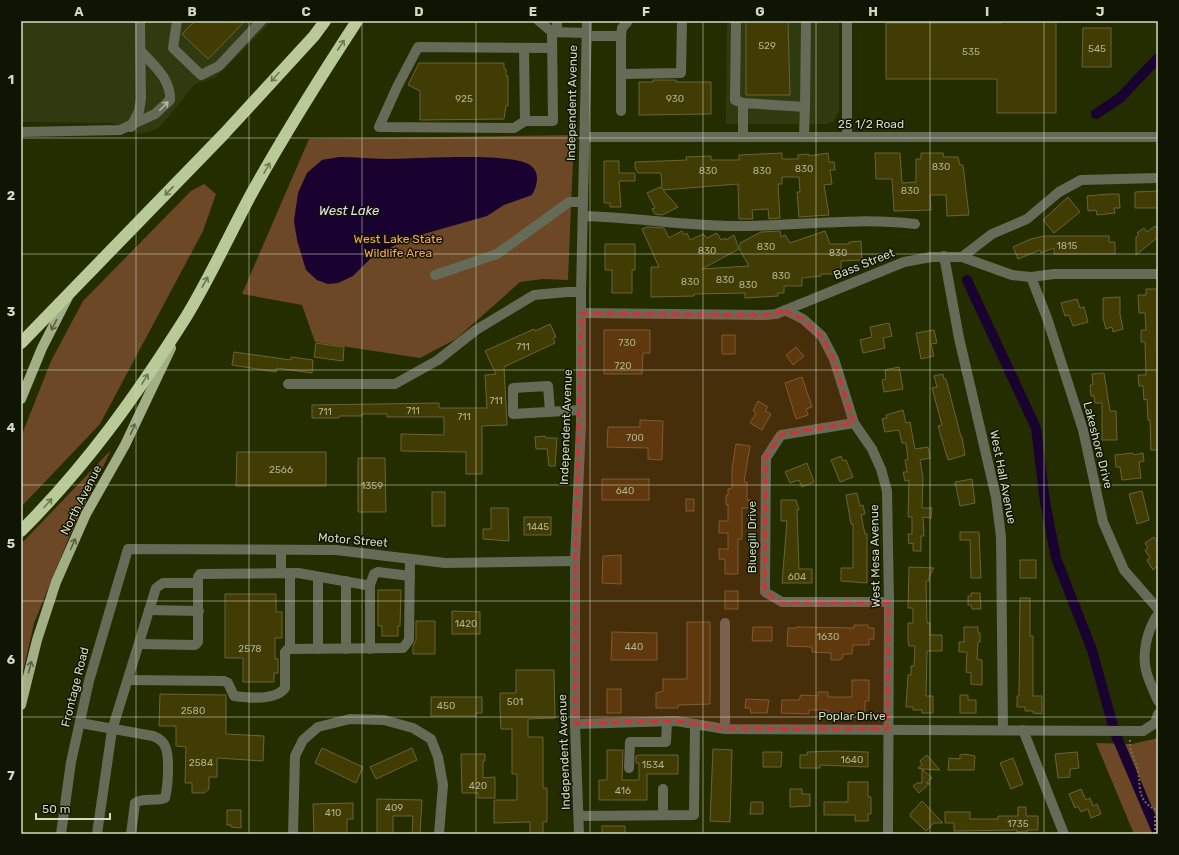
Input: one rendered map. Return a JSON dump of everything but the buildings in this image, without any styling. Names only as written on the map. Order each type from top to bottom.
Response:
[{"type":"highway","points":[[21,343],[223,135],[314,36],[325,21]]},
{"type":"highway","points":[[21,531],[70,480],[105,436],[186,316],[254,189],[325,69],[358,21]]},
{"type":"main road","points":[[21,399],[42,348],[72,290]]},
{"type":"main road","name":"North Avenue","points":[[21,705],[36,640],[56,582],[86,514],[125,445],[186,316]]},
{"type":"street","points":[[131,127],[139,111],[141,99],[140,21]]},
{"type":"street","points":[[176,21],[174,48],[201,75],[218,66],[261,21]]},
{"type":"street","points":[[539,21],[555,32],[621,36]]},
{"type":"street","points":[[552,48],[418,47],[379,127],[514,128],[525,121],[553,121],[552,48],[557,21]]},
{"type":"street","name":"Independent Avenue","points":[[579,834],[575,724],[575,561],[581,410],[581,292],[587,21]]},
{"type":"street","points":[[621,111],[621,36],[622,28],[628,21]]},
{"type":"street","points":[[621,74],[681,73],[682,21]]},
{"type":"street","points":[[736,21],[735,100],[743,103],[805,107]]},
{"type":"street","points":[[804,137],[806,21]]},
{"type":"street","points":[[847,21],[847,137]]},
{"type":"street","points":[[524,48],[525,121]]},
{"type":"street","points":[[21,132],[105,132],[120,130],[131,127],[155,114],[170,100],[168,82],[141,51]]},
{"type":"street","points":[[743,103],[743,137]]},
{"type":"street","name":"25 1/2 Road","points":[[585,137],[1158,137]]},
{"type":"street","points":[[962,257],[992,234],[1027,219],[1059,192],[1080,180],[1158,178]]},
{"type":"street","points":[[435,275],[498,254],[569,202],[583,202]]},
{"type":"street","points":[[583,216],[610,216],[672,223],[736,226],[884,220],[915,224]]},
{"type":"street","name":"Bass Street","points":[[581,313],[765,315],[785,310],[904,262],[931,256],[962,257],[1012,275],[1031,277],[1054,274],[1158,274]]},
{"type":"street","name":"West Hall Avenue","points":[[944,256],[959,338],[996,497],[1001,537],[1003,730]]},
{"type":"street","name":"Lakeshore Drive","points":[[1031,277],[1047,318],[1083,430],[1103,522],[1124,570],[1158,610]]},
{"type":"street","points":[[288,384],[394,384],[438,360],[476,330],[534,295],[581,292]]},
{"type":"street","name":"West Mesa Avenue","points":[[785,310],[802,319],[822,336],[834,359],[854,423],[872,449],[881,470],[887,491],[889,602],[888,834]]},
{"type":"street","points":[[550,411],[581,410]]},
{"type":"street","name":"Bluegill Drive","points":[[854,423],[781,435],[766,458],[765,592],[782,602],[889,602]]},
{"type":"street","name":"Motor Street","points":[[128,549],[336,550],[445,563],[575,561]]},
{"type":"street","name":"Frontage Road","points":[[60,834],[71,762],[80,723],[101,638],[128,549]]},
{"type":"street","points":[[281,550],[285,573],[290,649]]},
{"type":"street","points":[[128,680],[224,681],[228,683],[234,696],[278,695],[285,688],[286,652],[290,649],[403,648],[409,640],[410,559]]},
{"type":"street","points":[[370,649],[370,585],[374,574],[378,572],[410,576]]},
{"type":"street","points":[[139,644],[195,645],[198,642],[198,583],[200,574],[285,573],[370,585]]},
{"type":"street","points":[[318,649],[319,577]]},
{"type":"street","points":[[346,582],[346,649]]},
{"type":"street","points":[[97,834],[112,730],[154,593],[159,585],[163,583],[198,583]]},
{"type":"street","points":[[149,610],[198,611]]},
{"type":"street","points":[[1158,614],[1150,625],[1146,646],[1147,673],[1158,701]]},
{"type":"street","points":[[725,623],[725,729]]},
{"type":"street","name":"Poplar Drive","points":[[575,724],[667,721],[725,729],[1023,730],[1130,736],[1143,731],[1155,723],[1158,714]]},
{"type":"street","points":[[293,834],[295,756],[303,740],[318,727],[350,719],[384,720],[413,728],[431,739],[438,757],[443,785],[439,834]]},
{"type":"street","points":[[629,768],[630,742],[666,742],[667,721]]},
{"type":"street","points":[[80,723],[112,730],[153,736],[160,739],[165,746],[167,754],[165,798],[159,800],[139,800],[135,803],[131,834]]},
{"type":"street","points":[[579,816],[694,815],[696,724]]},
{"type":"street","points":[[1023,730],[1064,834]]},
{"type":"street","points":[[663,816],[664,789]]},
{"type":"path","points":[[1130,736],[1130,752],[1138,770],[1141,796],[1149,807],[1158,811],[1155,817],[1155,834]]},
{"type":"highlighted area","points":[[785,310],[803,319],[822,336],[834,359],[854,423],[781,435],[766,458],[765,592],[782,602],[889,602],[888,729],[725,729],[676,721],[575,724],[575,561],[581,313],[765,315]]},
{"type":"shaded area","points":[[21,21],[272,21],[215,78],[195,84],[159,128],[141,134],[112,123],[21,122]]},
{"type":"shaded area","points":[[727,21],[839,21],[839,111],[834,121],[828,124],[726,124]]},
{"type":"green space","name":"West Lake State Wildlife Area","points":[[574,135],[568,280],[543,279],[520,282],[456,339],[420,358],[315,342],[302,305],[242,294],[309,139]]},
{"type":"green space","points":[[204,184],[216,194],[203,231],[100,424],[21,507],[21,437],[51,361],[83,301],[191,191]]},
{"type":"green space","points":[[111,450],[70,535],[34,623],[21,681],[21,544]]},
{"type":"green space","points":[[1158,738],[1158,834],[1134,834],[1096,743],[1132,744]]},
{"type":"water","name":"West Lake","points":[[339,157],[390,159],[484,157],[504,159],[519,161],[530,165],[536,172],[537,180],[532,195],[504,205],[487,216],[413,237],[374,255],[353,276],[338,283],[328,284],[317,280],[306,270],[297,240],[294,221],[298,193],[307,173],[322,160]]},
{"type":"waterway","points":[[1096,114],[1120,98],[1158,58]]},
{"type":"waterway","points":[[967,280],[1036,428],[1045,502],[1056,558],[1092,650],[1115,733],[1158,834]]}]
